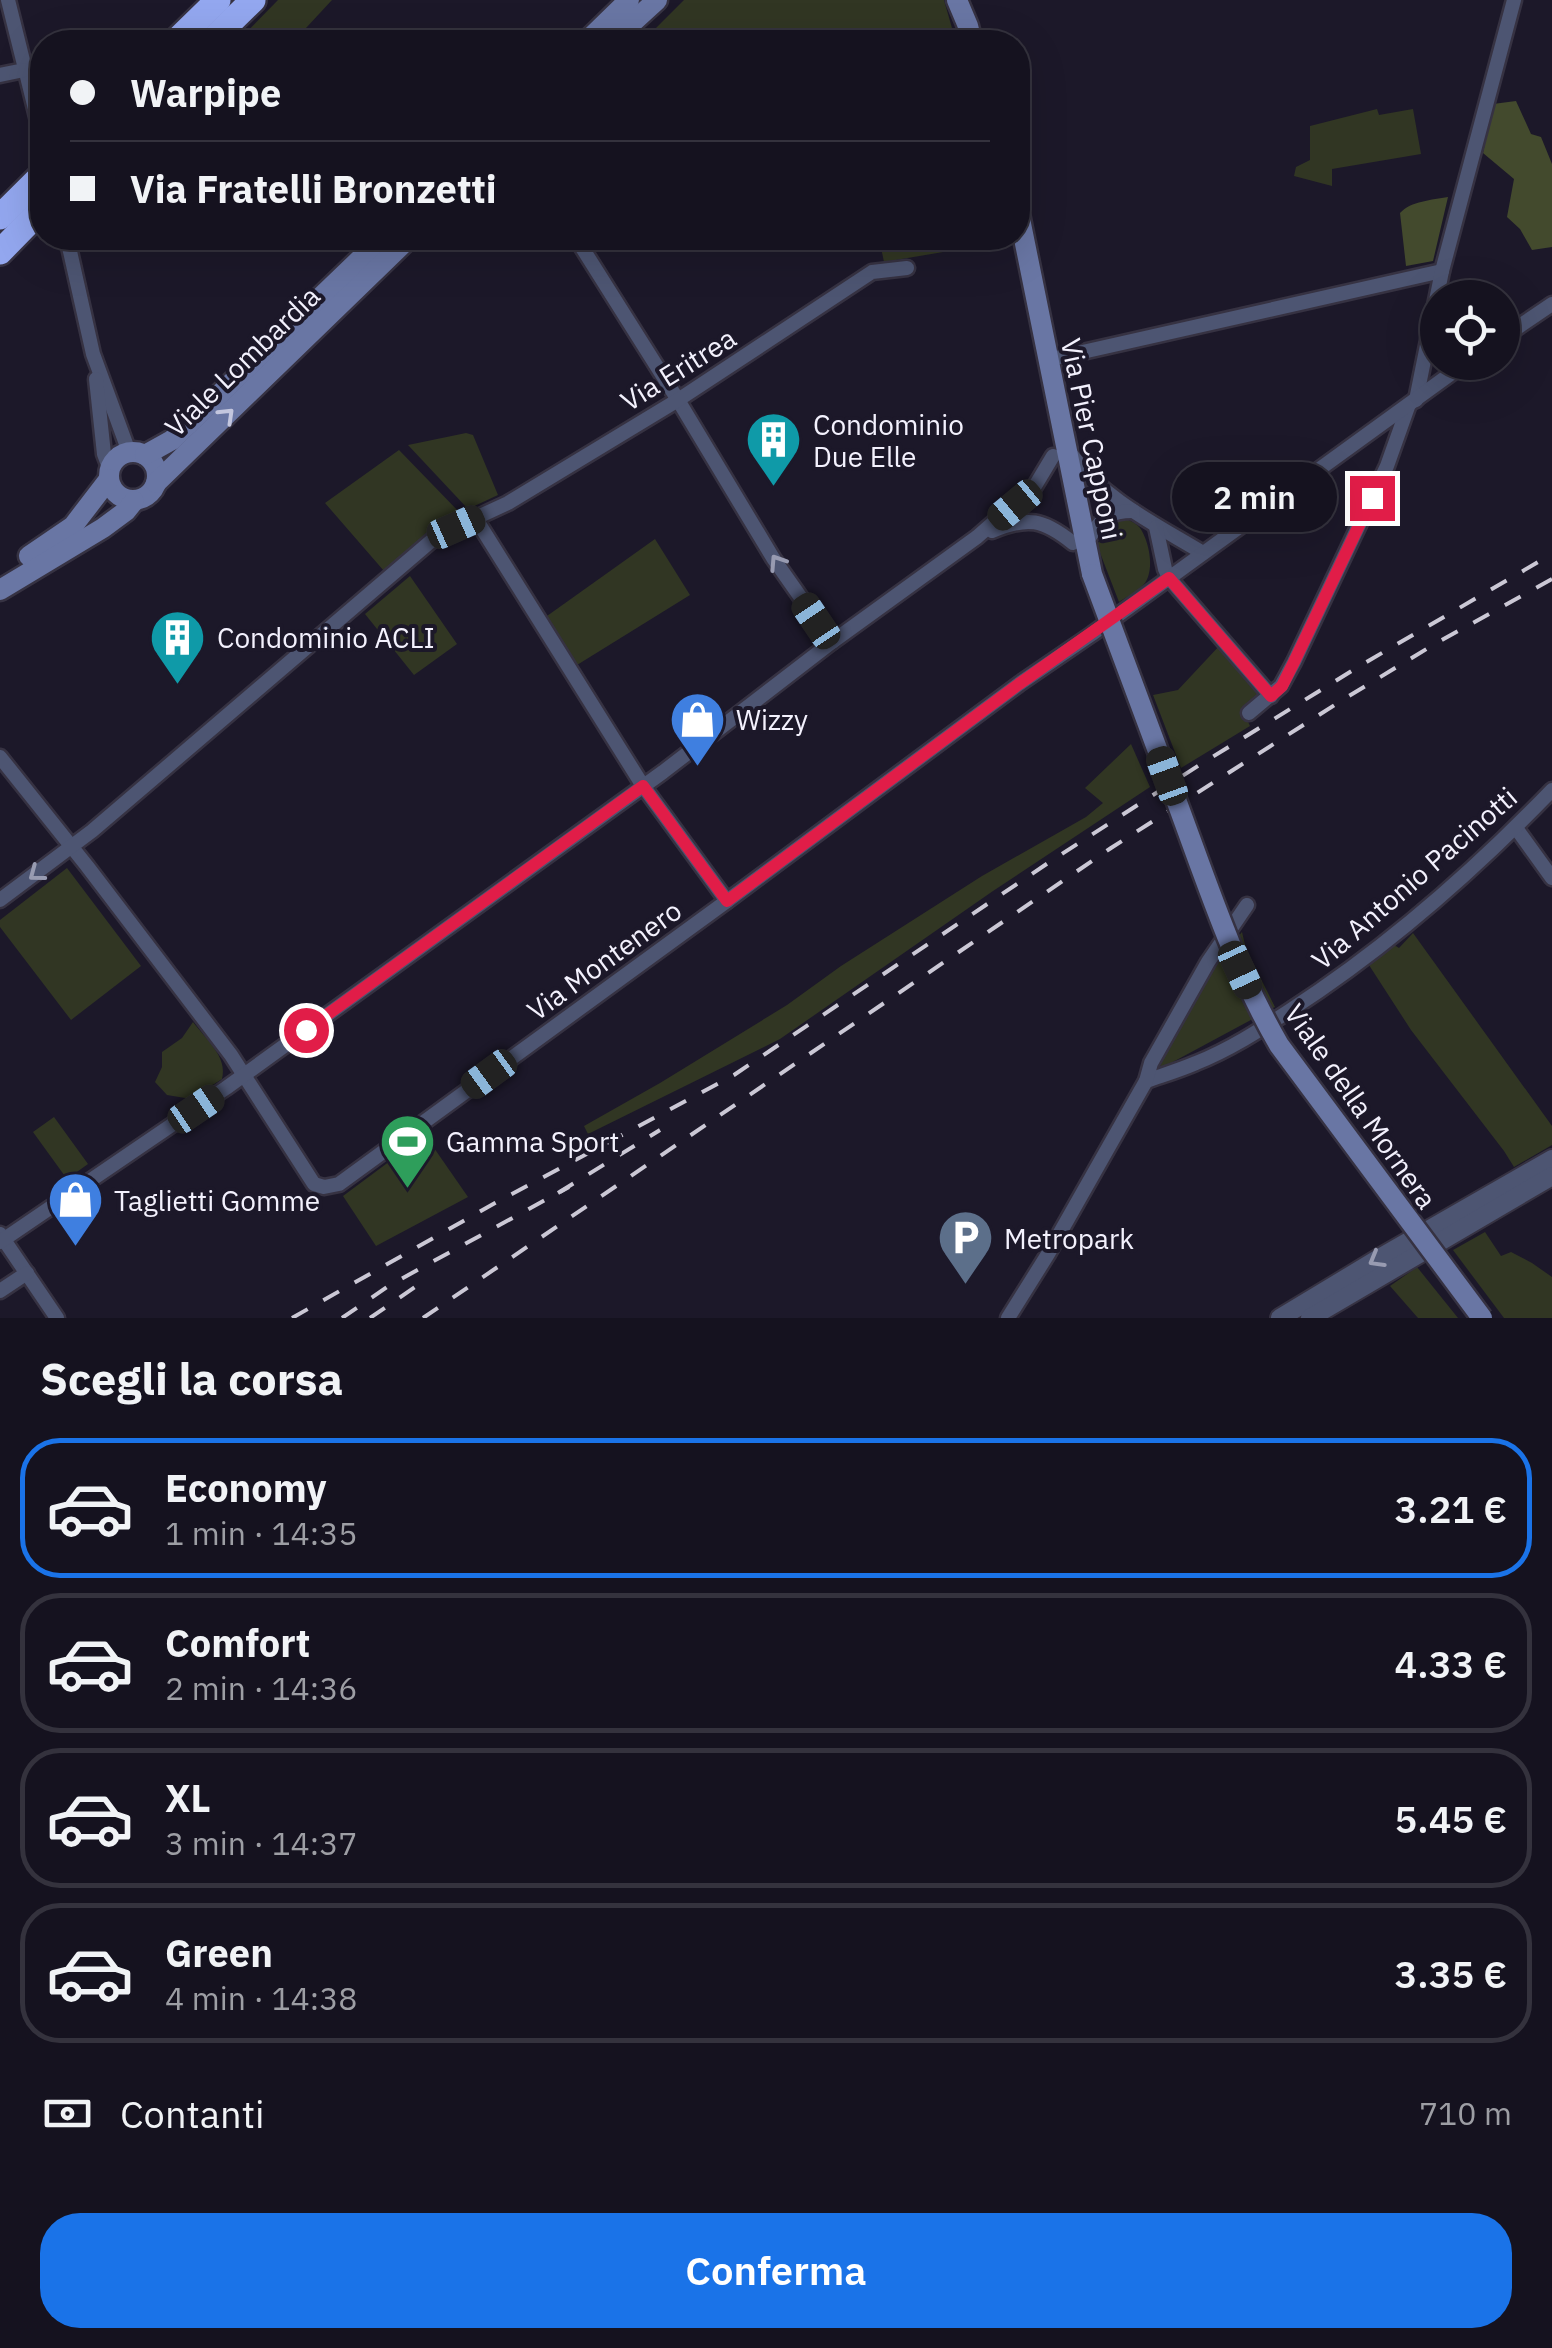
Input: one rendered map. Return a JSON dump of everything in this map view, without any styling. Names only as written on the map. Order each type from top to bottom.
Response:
[{"type":"highway","points":[[187,30],[218,0]]},
{"type":"highway","points":[[222,30],[253,0]]},
{"type":"highway","points":[[0,218],[30,187]]},
{"type":"highway","points":[[0,252],[30,222]]},
{"type":"main road","points":[[598,30],[629,0]]},
{"type":"main road","points":[[627,30],[657,0]]},
{"type":"main road","points":[[957,0],[969,30]]},
{"type":"main road","points":[[971,0],[982,30]]},
{"type":"main road","name":"Viale Lombardia","points":[[137,454],[172,440],[370,250]]},
{"type":"main road","name":"Viale Lombardia","points":[[156,482],[397,250]]},
{"type":"main road","name":"Via Pier Capponi","points":[[1014,250],[1080,542],[1092,574]]},
{"type":"main road","name":"Via Pier Capponi","points":[[1026,250],[1059,450]]},
{"type":"main road","points":[[0,574],[73,526],[109,475],[114,461],[137,454],[155,466],[156,482],[151,493],[134,500],[122,498],[113,490],[109,475]]},
{"type":"main road","points":[[0,590],[103,528],[134,500]]},
{"type":"main road","name":"Viale della Mornera","points":[[1092,574],[1240,970],[1261,1014],[1279,1045],[1482,1318]]},
{"type":"street","points":[[8,0],[30,92]]},
{"type":"street","points":[[1250,713],[1282,686],[1387,466],[1412,404],[1442,271],[1514,0]]},
{"type":"street","points":[[0,76],[24,70]]},
{"type":"street","points":[[70,250],[93,354],[109,475]]},
{"type":"street","points":[[584,250],[773,558],[832,642]]},
{"type":"street","name":"Via Eritrea","points":[[0,900],[72,848],[437,536],[508,502],[678,400],[872,272],[907,268]]},
{"type":"street","points":[[1047,360],[1442,271]]},
{"type":"street","points":[[1520,326],[1552,304]]},
{"type":"street","points":[[93,354],[137,454]]},
{"type":"street","name":"Via Montenero","points":[[244,1075],[314,1184],[339,1184],[1019,684],[1443,380]]},
{"type":"street","points":[[57,1318],[1,1238],[244,1075],[643,786],[977,537],[1035,486],[1059,450],[1086,476],[1156,527],[1203,553]]},
{"type":"street","points":[[977,537],[1032,520],[1080,542],[1115,511],[1134,511]]},
{"type":"street","points":[[476,519],[643,786],[727,901]]},
{"type":"street","points":[[1156,527],[1169,578],[1271,696]]},
{"type":"street","points":[[0,757],[244,1075]]},
{"type":"street","name":"Via Antonio Pacinotti","points":[[1146,1081],[1199,1062],[1325,988],[1391,938],[1516,828],[1552,790]]},
{"type":"street","points":[[1516,828],[1552,878]]},
{"type":"street","points":[[1008,1318],[1146,1081],[1150,1063],[1208,962],[1248,905]]},
{"type":"street","points":[[1295,1316],[1552,1160]]},
{"type":"street","points":[[1295,1316],[1552,1176]]},
{"type":"street","points":[[0,1291],[27,1273]]},
{"type":"green space","points":[[278,0],[332,0],[304,30],[249,30]]},
{"type":"green space","points":[[684,0],[944,0],[953,30],[654,30]]},
{"type":"green space","points":[[1516,101],[1531,134],[1541,137],[1552,164],[1552,247],[1532,250],[1520,229],[1507,217],[1514,179],[1483,153],[1493,104]]},
{"type":"green space","points":[[1377,109],[1379,115],[1413,109],[1421,154],[1332,169],[1332,186],[1294,176],[1296,167],[1310,160],[1310,126]]},
{"type":"green space","points":[[1448,197],[1433,261],[1406,266],[1400,213],[1416,203]]},
{"type":"green space","points":[[882,250],[955,250],[884,262]]},
{"type":"green space","points":[[466,433],[473,435],[498,495],[468,509],[408,445]]},
{"type":"green space","points":[[399,450],[461,514],[427,535],[384,571],[325,503]]},
{"type":"green space","points":[[1118,517],[1140,528],[1150,563],[1145,583],[1119,602],[1097,545],[1109,523]]},
{"type":"green space","points":[[655,539],[690,595],[577,665],[547,616]]},
{"type":"green space","points":[[410,576],[457,644],[414,675],[365,614]]},
{"type":"green space","points":[[1221,644],[1262,693],[1244,713],[1250,726],[1181,768],[1153,695],[1178,690]]},
{"type":"green space","points":[[1131,744],[1150,787],[780,1039],[588,1134],[584,1126],[787,1005],[982,876],[1086,817],[1103,803],[1085,788]]},
{"type":"green space","points":[[67,868],[141,966],[71,1020],[0,927],[0,920]]},
{"type":"green space","points":[[1242,932],[1246,949],[1275,1007],[1158,1070],[1202,981]]},
{"type":"green space","points":[[1413,933],[1552,1126],[1552,1145],[1514,1167],[1411,1030],[1367,962],[1391,943],[1399,948]]},
{"type":"green space","points":[[193,1022],[219,1056],[222,1079],[191,1099],[167,1095],[155,1082],[162,1067],[162,1052],[182,1038]]},
{"type":"green space","points":[[54,1117],[88,1164],[67,1179],[33,1132]]},
{"type":"green space","name":"Gamma Sport","points":[[425,1135],[468,1197],[376,1246],[343,1196]]},
{"type":"green space","points":[[1485,1232],[1501,1256],[1511,1252],[1552,1277],[1552,1318],[1504,1318],[1453,1250]]},
{"type":"green space","points":[[1417,1267],[1458,1318],[1418,1318],[1390,1286]]},
{"type":"railway","points":[[292,1318],[734,1075],[1201,764],[1552,554]]},
{"type":"railway","points":[[423,1318],[1111,848],[1344,699],[1552,579]]},
{"type":"railway","points":[[558,1193],[660,1130]]},
{"type":"railway","points":[[342,1318],[390,1285],[569,1187]]},
{"type":"railway","points":[[370,1318],[428,1278]]},
{"type":"place","name":"Condominio Due Elle","points":[[774,489]]},
{"type":"place","name":"Condominio ACLI","points":[[178,686]]},
{"type":"place","name":"Wizzy","points":[[697,768]]},
{"type":"place","name":"Gamma Sport","points":[[407,1190]]},
{"type":"place","name":"Taglietti Gomme","points":[[75,1249]]},
{"type":"place","name":"Metropark","points":[[965,1287]]},
{"type":"route","points":[[306,1030],[643,786],[727,901],[1169,578],[1271,696],[1282,686],[1372,498]]}]
